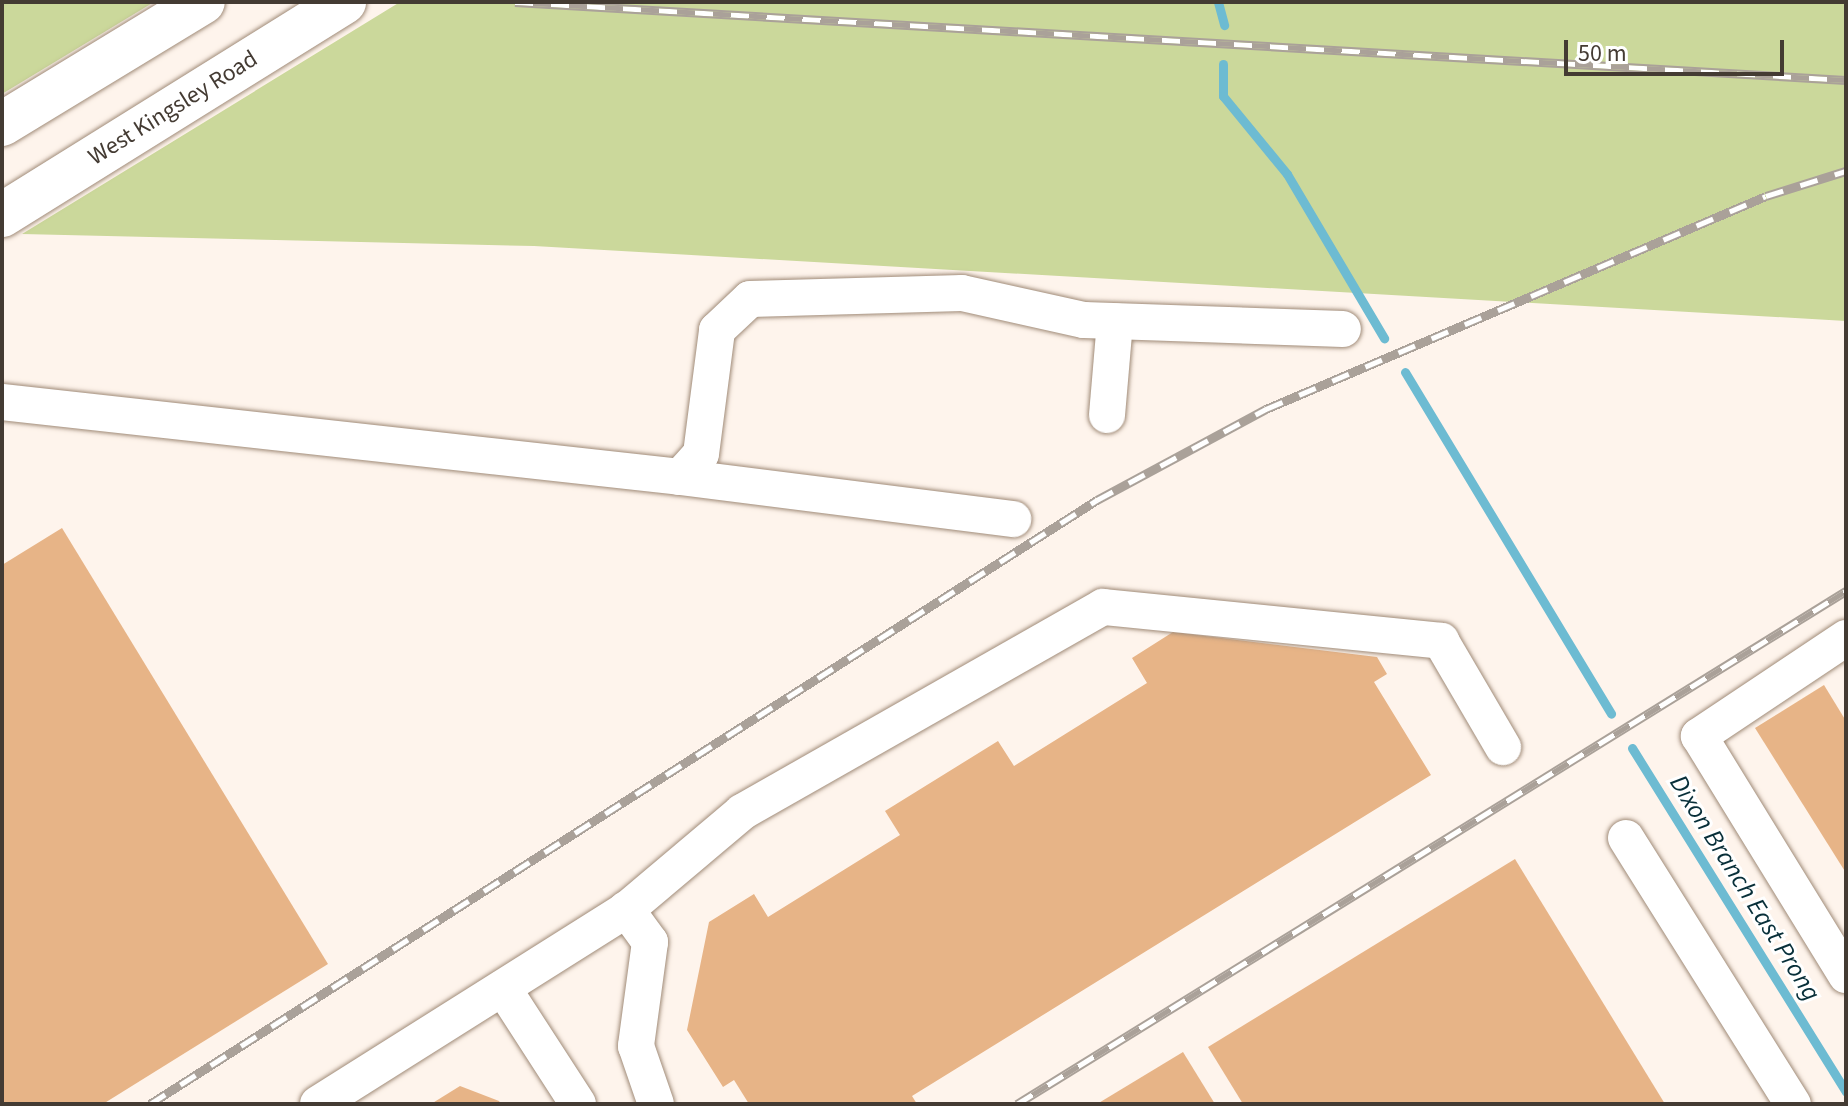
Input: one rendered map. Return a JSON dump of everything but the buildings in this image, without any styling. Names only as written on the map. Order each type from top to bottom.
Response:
[{"type":"main road","points":[[2,124],[203,2]]},
{"type":"main road","name":"West Kingsley Road","points":[[2,215],[344,2]]},
{"type":"lane","points":[[680,477],[701,454],[717,330],[750,299],[962,293],[1115,321],[1343,329]]},
{"type":"lane","points":[[1107,415],[1115,321]]},
{"type":"lane","points":[[2,402],[680,477],[1013,519]]},
{"type":"lane","points":[[318,1104],[626,909],[742,812],[1103,607],[1441,641],[1503,747]]},
{"type":"lane","points":[[1846,638],[1699,736],[1846,975]]},
{"type":"lane","points":[[1626,838],[1793,1104]]},
{"type":"lane","points":[[626,909],[650,942],[636,1046],[656,1104]]},
{"type":"lane","points":[[503,988],[578,1104]]},
{"type":"green space","points":[[2,2],[154,2],[2,94]]},
{"type":"green space","points":[[400,2],[1846,2],[1846,321],[534,246],[22,234]]},
{"type":"waterway","name":"Dixon Branch East Prong","points":[[1218,2],[1224,25]]},
{"type":"waterway","name":"Dixon Branch East Prong","points":[[1223,64],[1223,96],[1287,174],[1384,338]]},
{"type":"waterway","name":"Dixon Branch East Prong","points":[[1405,372],[1611,714]]},
{"type":"waterway","name":"Dixon Branch East Prong","points":[[1632,748],[1846,1092]]},
{"type":"railway","points":[[515,2],[1846,80]]},
{"type":"railway","points":[[150,1104],[1097,500],[1266,409],[1766,196],[1846,171]]},
{"type":"railway","points":[[1017,1104],[1846,591]]}]
